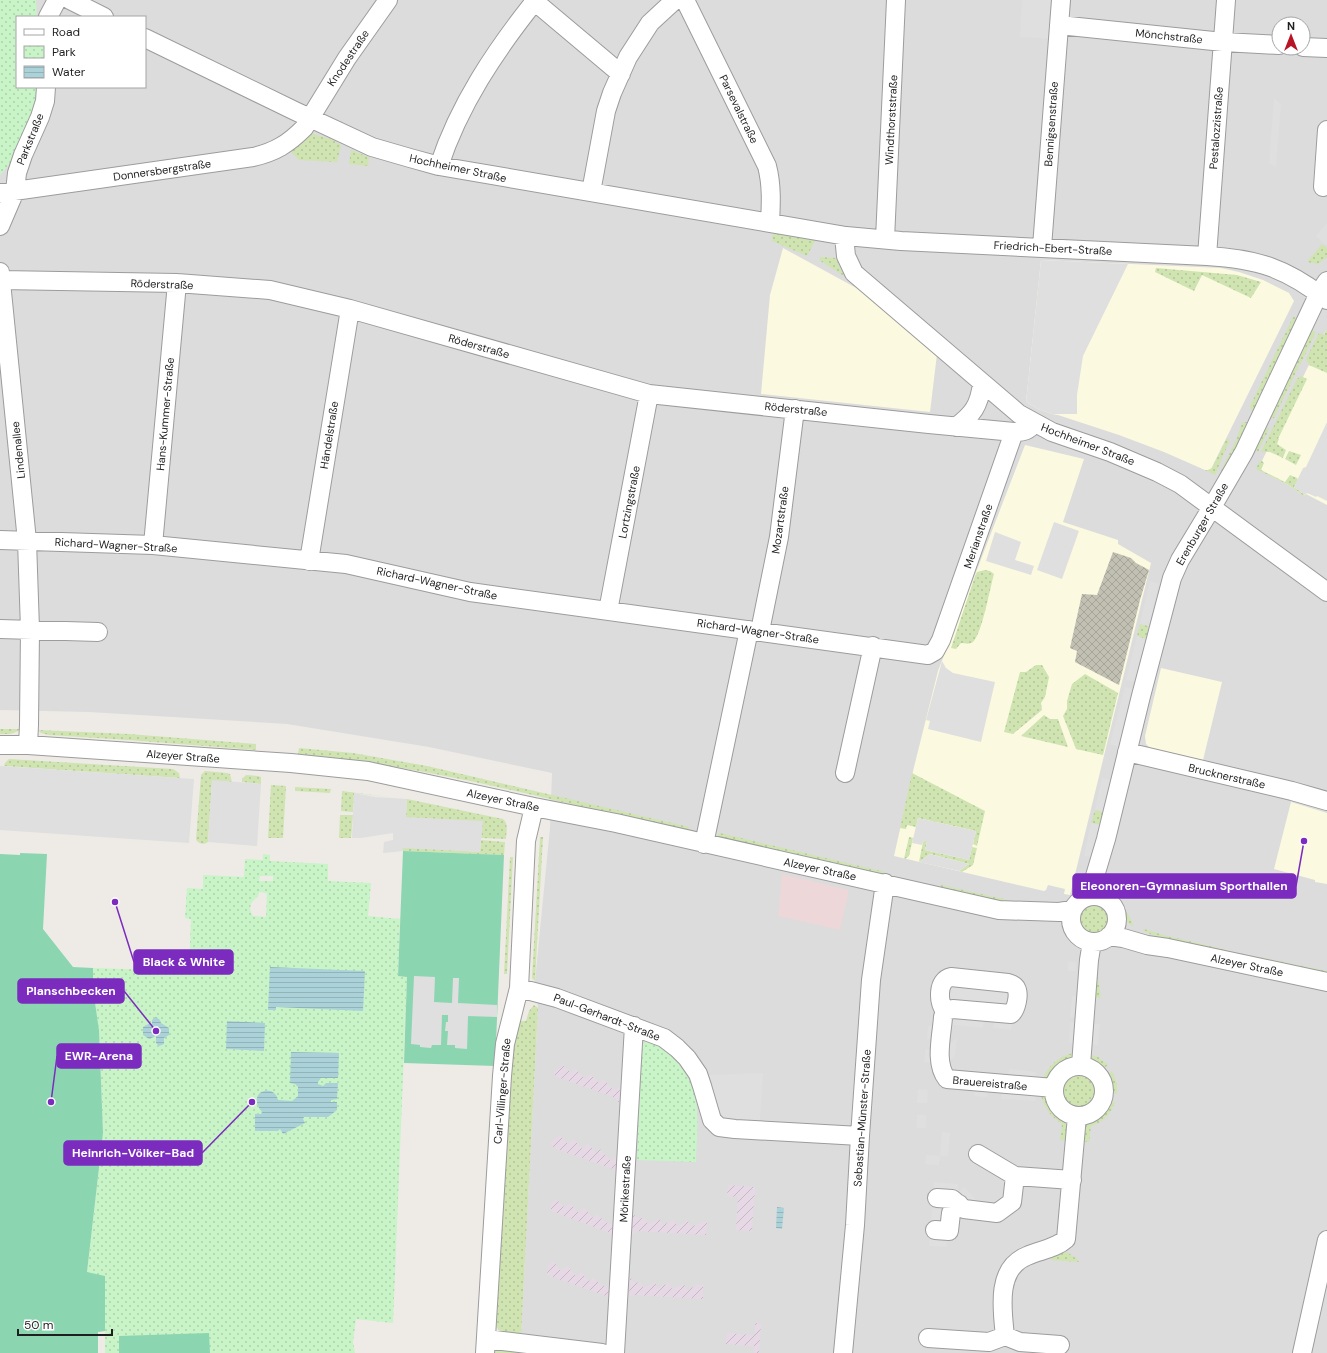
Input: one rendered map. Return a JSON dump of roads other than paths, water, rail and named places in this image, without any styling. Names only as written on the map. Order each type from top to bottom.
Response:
[{"type":"street","points":[[49,16],[57,0]]},
{"type":"street","points":[[70,0],[102,16]]},
{"type":"street","name":"Knodestraße","points":[[310,118],[347,58],[388,0]]},
{"type":"street","points":[[591,192],[606,111],[628,57],[650,23],[675,0]]},
{"type":"street","name":"Parsevalstraße","points":[[684,0],[767,166],[771,192],[770,223]]},
{"type":"street","name":"Windthorststraße","points":[[885,240],[896,0]]},
{"type":"street","name":"Bennigsenstraße","points":[[1042,247],[1060,0]]},
{"type":"street","name":"Pestalozzistraße","points":[[1207,256],[1226,0]]},
{"type":"street","points":[[439,166],[446,146],[461,114],[487,65],[534,1],[621,74]]},
{"type":"street","name":"Mönchstraße","points":[[1059,25],[1271,45]]},
{"type":"street","name":"Hochheimer Straße","points":[[146,38],[310,118],[372,146],[439,166],[770,223]]},
{"type":"street","points":[[1311,47],[1327,48]]},
{"type":"street","name":"Parkstraße","points":[[7,192],[17,173],[40,117],[45,101],[46,88]]},
{"type":"street","name":"Donnersbergstraße","points":[[7,192],[245,158],[268,153],[279,148],[296,136],[304,128],[310,118]]},
{"type":"street","points":[[1323,187],[1327,130]]},
{"type":"street","points":[[0,226],[7,192]]},
{"type":"street","name":"Friedrich-Ebert-Straße","points":[[770,223],[844,236],[885,240],[1207,256],[1246,260],[1270,267],[1324,291]]},
{"type":"street","name":"Hochheimer Straße","points":[[844,236],[846,256],[854,273],[982,384],[1019,414],[1052,432],[1110,452],[1157,472],[1180,484],[1327,592]]},
{"type":"street","name":"Röderstraße","points":[[1,276],[177,283],[270,290],[350,309],[649,394],[1014,432],[1026,431],[1030,429],[1034,423]]},
{"type":"street","name":"Lindenallee","points":[[1,276],[27,541],[30,629],[28,745]]},
{"type":"street","name":"Hans-Kummer-Straße","points":[[153,545],[177,283]]},
{"type":"street","name":"Erenburger Straße","points":[[1087,896],[1092,886],[1106,839],[1172,578],[1180,560],[1244,452],[1324,291]]},
{"type":"street","name":"Händelstraße","points":[[309,561],[350,309]]},
{"type":"street","points":[[956,427],[973,413],[978,404],[982,384]]},
{"type":"street","name":"Lortzingstraße","points":[[608,611],[649,394]]},
{"type":"street","name":"Mozartstraße","points":[[704,844],[779,537],[794,409]]},
{"type":"street","name":"Merianstraße","points":[[941,640],[1014,432]]},
{"type":"street","name":"Richard-Wagner-Straße","points":[[0,540],[153,545],[346,564],[470,592],[873,646],[916,654],[928,655],[936,651],[941,640]]},
{"type":"street","points":[[0,629],[98,632]]},
{"type":"street","points":[[845,773],[873,646]]},
{"type":"street","name":"Alzeyer Straße","points":[[0,745],[28,745],[291,763],[368,771],[616,823],[999,910],[1031,921],[1071,918]]},
{"type":"street","name":"Brucknerstraße","points":[[1127,752],[1292,791],[1327,801]]},
{"type":"street","name":"Carl-Villinger-Straße","points":[[486,1346],[502,1076],[505,1044],[519,988],[526,841],[534,807]]},
{"type":"street","name":"Erenburger Straße","points":[[1105,898],[1104,886],[1106,872],[1106,839]]},
{"type":"street","name":"Sebastian-Münster-Straße","points":[[843,1353],[855,1225],[871,980],[885,884]]},
{"type":"street","points":[[1081,1065],[1084,1044],[1089,960],[1092,942],[1082,940],[1077,936],[1071,918],[1077,903],[1087,896],[1099,896],[1105,898]]},
{"type":"street","name":"Alzeyer Straße","points":[[1105,898],[1114,907],[1117,919],[1137,933],[1168,948]]},
{"type":"street","points":[[1109,936],[1114,931],[1117,919]]},
{"type":"street","name":"Alzeyer Straße","points":[[1092,942],[1100,942],[1109,936],[1123,938],[1147,945],[1168,948],[1327,982]]},
{"type":"street","name":"Paul-Gerhardt-Straße","points":[[519,988],[557,998],[664,1038],[687,1058],[698,1074],[712,1120],[720,1127],[860,1136]]},
{"type":"street","name":"Brauereistraße","points":[[945,1012],[943,1017],[940,1054],[942,1070],[947,1079],[1054,1088]]},
{"type":"street","name":"Mörikestraße","points":[[615,1353],[634,1026]]},
{"type":"street","points":[[1081,1065],[1095,1070],[1104,1083],[1105,1091],[1104,1099],[1100,1107],[1089,1114],[1077,1116],[1063,1111],[1058,1105],[1055,1098],[1054,1088],[1058,1076],[1064,1070],[1071,1066],[1081,1065]]},
{"type":"street","points":[[1006,1336],[1002,1311],[1006,1276],[1008,1271],[1018,1260],[1058,1245],[1066,1239],[1077,1116]]},
{"type":"street","points":[[978,1154],[1015,1176],[1072,1180]]},
{"type":"street","points":[[937,1198],[952,1199],[964,1209],[968,1210],[997,1213],[1012,1202],[1015,1176]]},
{"type":"street","points":[[935,1230],[949,1231],[951,1213],[959,1204]]},
{"type":"street","points":[[1302,1353],[1326,1251]]},
{"type":"street","points":[[928,1338],[989,1342],[1006,1336],[1020,1342],[1060,1345]]},
{"type":"street","points":[[486,1346],[602,1353]]},
{"type":"water","points":[[270,967],[365,971],[363,1011],[276,1007],[276,1010],[268,1010]]},
{"type":"water","points":[[156,1017],[161,1023],[169,1028],[169,1035],[164,1038],[164,1044],[159,1046],[156,1043],[156,1036],[149,1039],[143,1035],[143,1027],[150,1023],[152,1024],[152,1020]]},
{"type":"water","points":[[227,1021],[265,1023],[264,1051],[226,1049]]},
{"type":"water","points":[[291,1052],[339,1053],[338,1078],[321,1078],[318,1082],[318,1084],[323,1086],[326,1083],[338,1083],[337,1099],[331,1100],[331,1102],[337,1102],[337,1110],[328,1117],[304,1117],[303,1119],[305,1123],[283,1134],[280,1129],[278,1131],[255,1131],[255,1114],[261,1114],[262,1112],[258,1105],[257,1099],[262,1092],[271,1091],[278,1100],[292,1101],[298,1096],[298,1087],[295,1084],[290,1083]]},
{"type":"water","points":[[777,1207],[784,1208],[782,1229],[776,1228]]},
{"type":"place","name":"Eleonoren-Gymnasium Sporthallen","points":[[1304,841]]},
{"type":"place","name":"Black & White","points":[[115,902]]},
{"type":"place","name":"Planschbecken","points":[[156,1031]]},
{"type":"place","name":"EWR-Arena","points":[[51,1102]]},
{"type":"place","name":"Heinrich-Völker-Bad","points":[[252,1102]]}]
